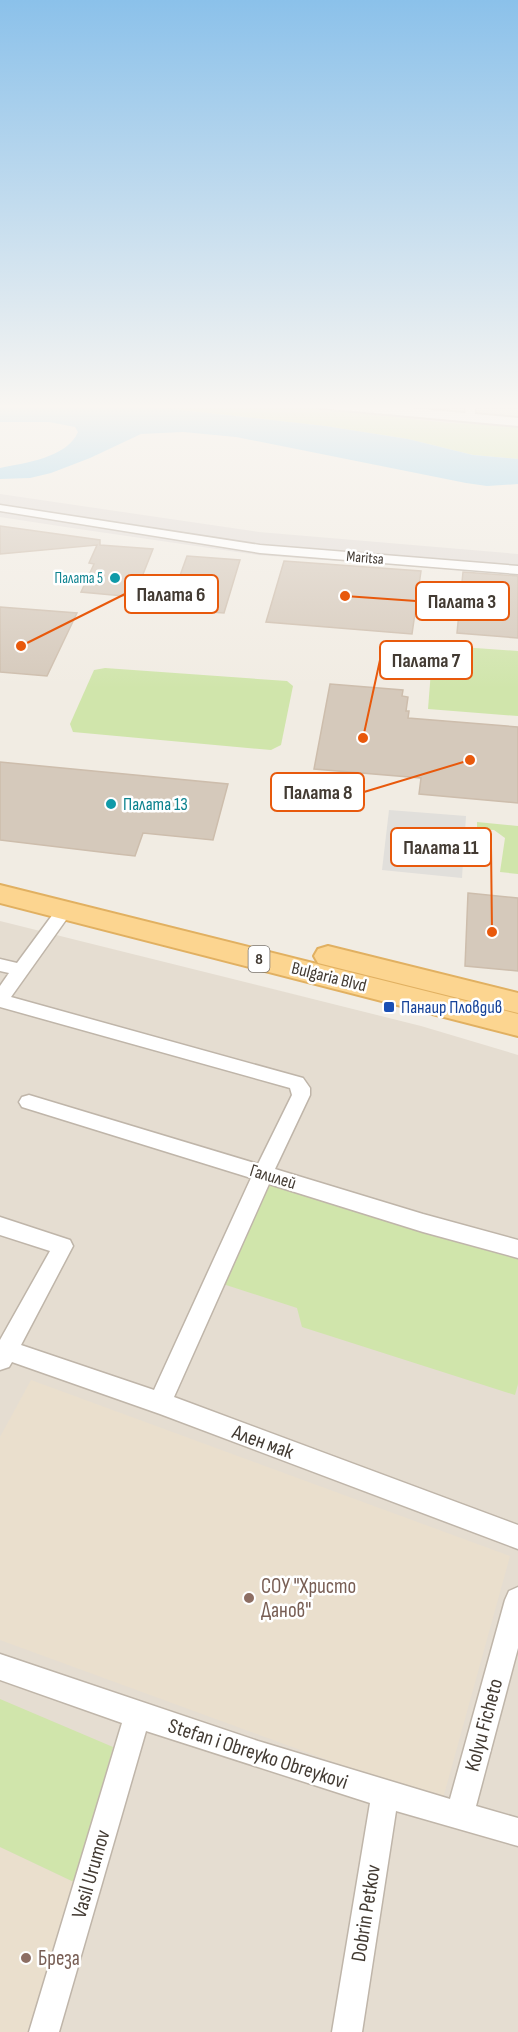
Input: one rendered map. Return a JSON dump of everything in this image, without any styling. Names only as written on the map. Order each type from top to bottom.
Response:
[{"type":"main road","name":"8","points":[[0,876],[518,1003]]},
{"type":"main road","name":"Bulgaria Blvd","points":[[0,894],[518,1025]]},
{"type":"street","name":"Maritsa","points":[[0,508],[260,549],[518,570]]},
{"type":"street","points":[[65,910],[0,1000],[296,1083],[301,1088],[302,1095],[263,1174],[160,1403]]},
{"type":"street","points":[[0,965],[20,970]]},
{"type":"street","name":"Галилей","points":[[29,1102],[518,1249]]},
{"type":"street","points":[[0,1226],[63,1246],[3,1356]]},
{"type":"street","name":"Ален мак","points":[[3,1356],[160,1403],[518,1537]]},
{"type":"street","name":"Kolyu Ficheto","points":[[459,1816],[518,1600]]},
{"type":"street","name":"Stefan i Obreyko Obreykovi","points":[[0,1667],[137,1716],[385,1794],[518,1832]]},
{"type":"street","name":"Vasil Urumov","points":[[44,2032],[137,1716]]},
{"type":"street","name":"Dobrin Petkov","points":[[347,2032],[385,1794]]},
{"type":"shaded area","points":[[0,499],[33,499],[259,532],[518,554],[518,574],[257,555],[0,517]]},
{"type":"shaded area","points":[[389,810],[466,816],[462,878],[382,870]]},
{"type":"shaded area","points":[[0,921],[421,1026],[518,1055],[518,2032],[0,2032]]},
{"type":"shaded area","name":"СОУ \"Христо Данов\"","points":[[31,1380],[510,1556],[442,1802],[0,1640],[0,1437]]},
{"type":"shaded area","name":"Бреза","points":[[0,1847],[76,1883],[28,2032],[0,2032]]},
{"type":"green space","points":[[433,645],[518,651],[518,716],[428,709]]},
{"type":"green space","points":[[105,668],[287,681],[293,686],[281,745],[271,750],[73,732],[70,724],[94,670]]},
{"type":"green space","points":[[477,822],[518,826],[518,874],[500,872],[505,838],[494,830],[477,829]]},
{"type":"green space","points":[[268,1183],[518,1257],[518,1384],[515,1395],[302,1327],[297,1308],[223,1284]]},
{"type":"green space","points":[[0,1699],[113,1747],[76,1883],[0,1847]]},
{"type":"building","name":"Палата 5","points":[[0,526],[100,540],[100,545],[153,549],[134,597],[81,592],[94,564],[89,563],[97,545],[0,554]]},
{"type":"building","points":[[187,556],[240,560],[224,613],[168,609]]},
{"type":"building","points":[[284,561],[421,571],[412,634],[266,622]]},
{"type":"building","points":[[463,572],[518,576],[518,638],[457,633]]},
{"type":"building","points":[[0,607],[77,613],[47,676],[0,672]]},
{"type":"building","points":[[330,684],[403,690],[402,696],[408,697],[406,711],[409,711],[408,718],[518,727],[518,803],[419,794],[421,778],[314,769]]},
{"type":"building","name":"Палата 13","points":[[0,762],[228,784],[213,840],[143,833],[135,856],[0,840]]},
{"type":"building","points":[[468,893],[518,898],[518,971],[465,966]]},
{"type":"place","name":"Палата 5","points":[[115,578]]},
{"type":"place","name":"Палата 3","points":[[345,596]]},
{"type":"place","name":"Палата 6","points":[[21,646]]},
{"type":"place","name":"Палата 7","points":[[363,738]]},
{"type":"place","name":"Палата 8","points":[[470,760]]},
{"type":"place","name":"Палата 13","points":[[111,804]]},
{"type":"place","name":"Палата 11","points":[[492,932]]},
{"type":"place","name":"Панаир Пловдив","points":[[389,1007]]},
{"type":"place","name":"СОУ \"Христо Данов\"","points":[[249,1598]]},
{"type":"place","name":"Бреза","points":[[26,1958]]}]
